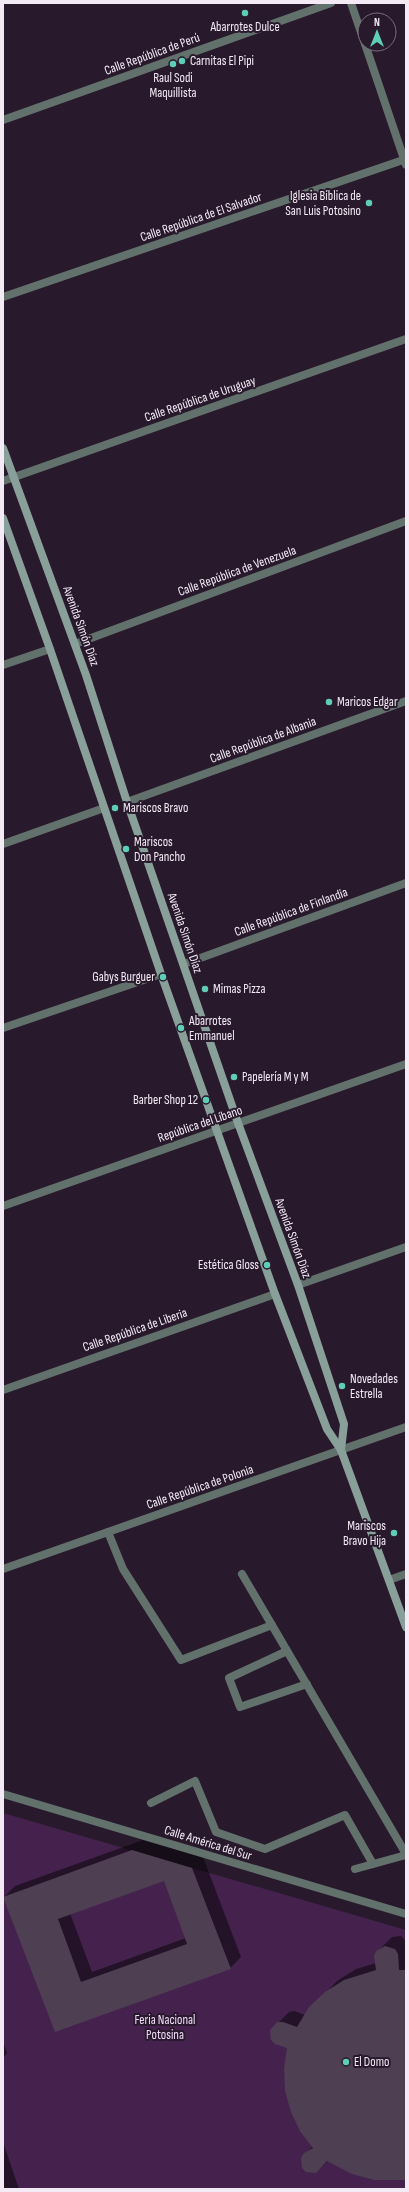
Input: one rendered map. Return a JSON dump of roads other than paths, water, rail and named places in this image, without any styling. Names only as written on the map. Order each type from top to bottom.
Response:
[{"type":"main road","name":"Avenida Simón Díaz","points":[[3,448],[75,644],[127,802],[238,1123],[298,1285],[344,1424],[341,1450]]},
{"type":"main road","name":"Avenida Simón Díaz","points":[[3,518],[50,649],[161,974],[276,1294],[327,1429],[341,1450],[406,1626]]},
{"type":"street","name":"Calle República de Perú","points":[[3,120],[331,3]]},
{"type":"street","points":[[351,3],[357,21]]},
{"type":"street","points":[[368,52],[405,161]]},
{"type":"street","name":"Calle República de El Salvador","points":[[3,297],[405,161]]},
{"type":"street","name":"Calle República de Uruguay","points":[[3,481],[406,339]]},
{"type":"street","name":"Calle República de Venezuela","points":[[75,644],[406,521]]},
{"type":"street","points":[[3,666],[50,649]]},
{"type":"street","name":"Calle República de Albania","points":[[127,802],[406,701]]},
{"type":"street","points":[[3,844],[104,808]]},
{"type":"street","name":"Calle República de Finlandia","points":[[184,964],[406,884]]},
{"type":"street","points":[[3,1028],[161,974]]},
{"type":"street","name":"República del Líbano","points":[[3,1206],[406,1064]]},
{"type":"street","points":[[298,1285],[406,1247]]},
{"type":"street","name":"Calle República de Liberia","points":[[3,1390],[276,1294]]},
{"type":"street","name":"Calle República de Polonia","points":[[3,1570],[406,1427]]},
{"type":"street","points":[[108,1532],[123,1569],[181,1660],[272,1624]]},
{"type":"street","points":[[242,1574],[406,1854],[355,1870]]},
{"type":"street","points":[[389,1580],[406,1574]]},
{"type":"street","points":[[288,1651],[228,1678],[240,1708],[307,1684]]},
{"type":"street","points":[[151,1802],[195,1781],[216,1832],[266,1849],[346,1815],[373,1864]]},
{"type":"street","name":"Calle América del Sur","points":[[3,1794],[406,1914]]},
{"type":"place","name":"Abarrotes Dulce","points":[[245,13]]},
{"type":"place","name":"Carnitas El Pipi","points":[[182,61]]},
{"type":"place","name":"Raul Sodi Maquillista","points":[[173,64]]},
{"type":"place","name":"Iglesia Bíblica de San Luis Potosino","points":[[369,203]]},
{"type":"place","name":"Maricos Edgar","points":[[329,702]]},
{"type":"place","name":"Mariscos Bravo","points":[[115,808]]},
{"type":"place","name":"Mariscos Don Pancho","points":[[126,849]]},
{"type":"place","name":"Gabys Burguer","points":[[163,977]]},
{"type":"place","name":"Mimas Pizza","points":[[205,989]]},
{"type":"place","name":"Abarrotes Emmanuel","points":[[181,1028]]},
{"type":"place","name":"Papelería M y M","points":[[234,1077]]},
{"type":"place","name":"Barber Shop 12","points":[[206,1100]]},
{"type":"place","name":"Estética Gloss","points":[[267,1265]]},
{"type":"place","name":"Novedades Estrella","points":[[342,1386]]},
{"type":"place","name":"Mariscos Bravo Hija","points":[[394,1533]]},
{"type":"place","name":"El Domo","points":[[346,2062]]},
{"type":"park label","name":"Feria Nacional Potosina","points":[[165,2028]]}]
